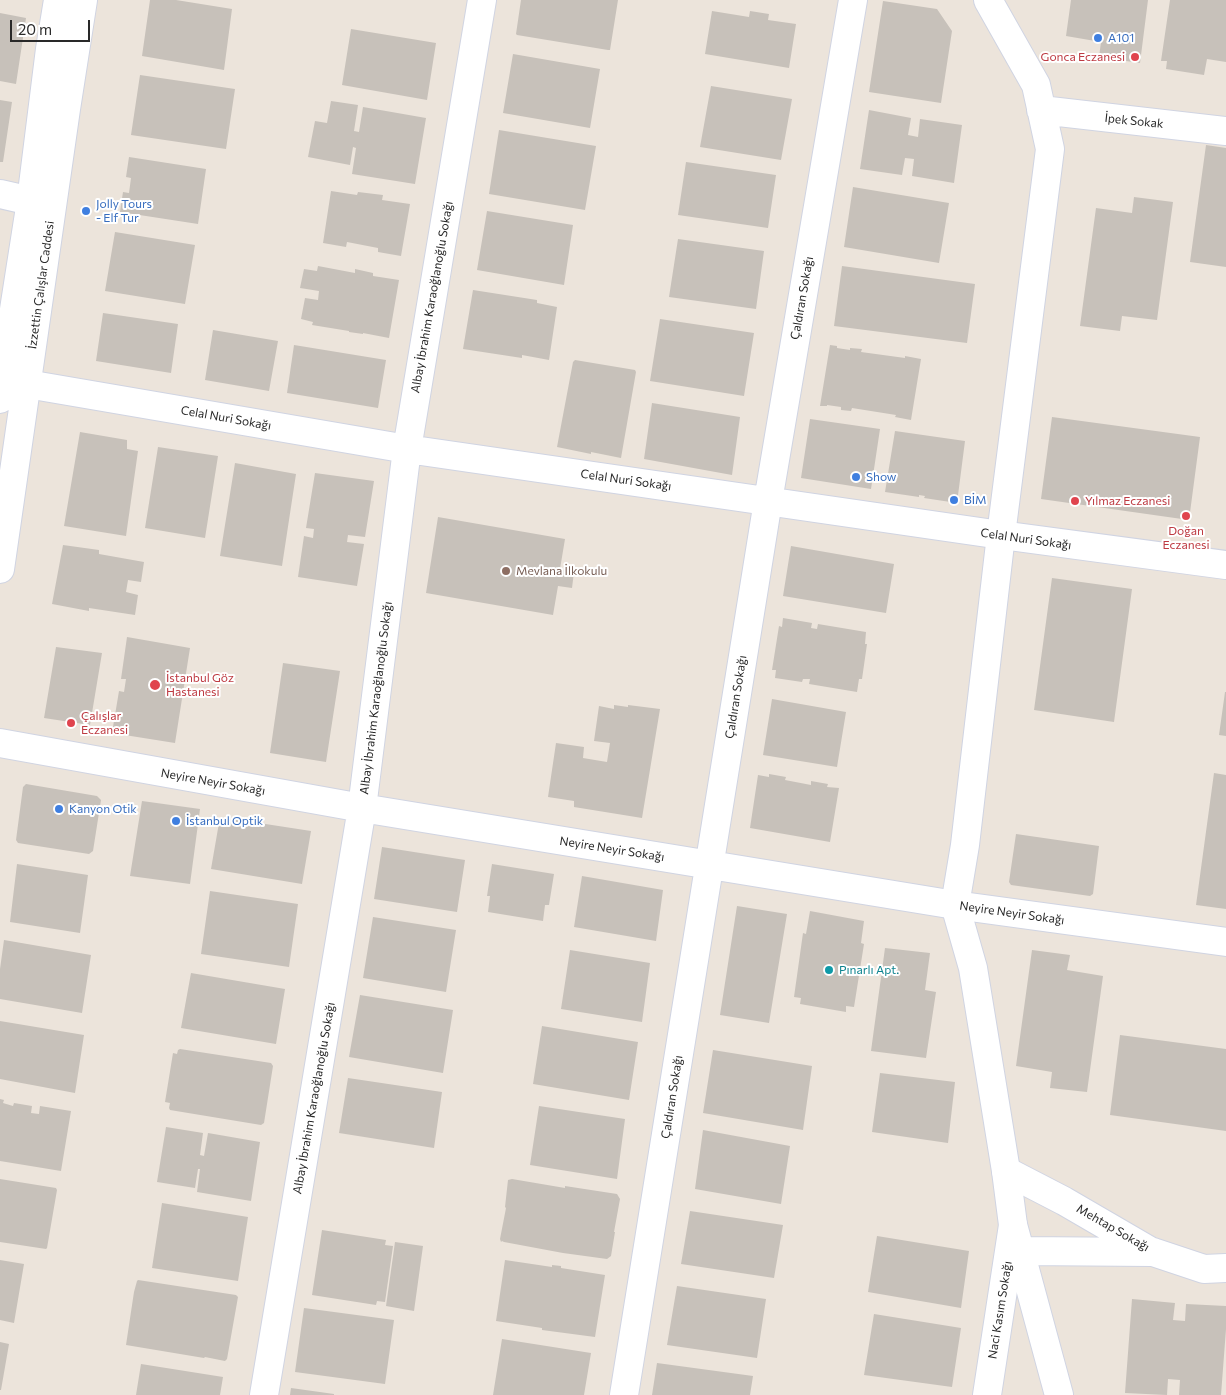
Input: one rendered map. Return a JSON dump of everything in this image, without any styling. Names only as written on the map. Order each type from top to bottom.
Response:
[{"type":"street","name":"İzzettin Çalışlar Caddesi","points":[[0,399],[31,202],[58,0]]},
{"type":"street","name":"İzzettin Çalışlar Caddesi","points":[[0,569],[83,0]]},
{"type":"street","name":"Albay İbrahim Karaoğlanoğlu Sokağı","points":[[264,1395],[362,808],[407,449],[482,0]]},
{"type":"street","name":"Çaldıran Sokağı","points":[[624,1395],[768,501],[853,0]]},
{"type":"street","points":[[988,0],[1036,85],[1050,149],[1001,535],[965,845],[955,905],[973,968],[1013,1225],[1059,1395]]},
{"type":"street","name":"İpek Sokak","points":[[1041,110],[1226,131]]},
{"type":"street","points":[[0,194],[31,202]]},
{"type":"street","name":"Celal Nuri Sokağı","points":[[27,384],[407,449],[1226,566]]},
{"type":"street","name":"Neyire Neyir Sokağı","points":[[0,744],[362,808],[955,905],[1226,942]]},
{"type":"street","name":"Mehtap Sokağı","points":[[1006,1171],[1156,1252],[1204,1269],[1226,1268]]},
{"type":"street","name":"Naci Kasım Sokağı","points":[[987,1395],[1013,1225]]},
{"type":"street","points":[[1020,1251],[1156,1252]]},
{"type":"building","points":[[150,0],[176,0],[232,9],[224,70],[142,56]]},
{"type":"building","points":[[521,0],[618,0],[610,50],[517,35]]},
{"type":"building","points":[[1071,0],[1148,0],[1140,63],[1099,57],[1101,42],[1066,36]]},
{"type":"building","points":[[1170,0],[1226,0],[1226,62],[1207,59],[1204,75],[1166,69],[1167,61],[1161,61]]},
{"type":"building","points":[[883,1],[937,9],[952,31],[941,103],[869,92]]},
{"type":"building","points":[[712,11],[749,17],[750,11],[769,14],[768,20],[796,24],[789,68],[705,54]]},
{"type":"building","points":[[0,13],[26,18],[16,84],[0,81]]},
{"type":"building","points":[[351,29],[436,43],[427,100],[342,85]]},
{"type":"building","points":[[513,54],[600,69],[590,128],[503,113]]},
{"type":"building","points":[[140,75],[235,89],[226,149],[131,135]]},
{"type":"building","points":[[711,86],[792,99],[781,160],[700,147]]},
{"type":"building","points":[[0,100],[12,102],[3,162],[0,162]]},
{"type":"building","points":[[331,101],[358,105],[354,131],[359,132],[363,107],[426,118],[415,184],[352,174],[356,148],[353,147],[350,165],[308,157],[315,121],[327,123]]},
{"type":"building","points":[[869,110],[911,118],[908,135],[918,137],[920,119],[962,125],[954,183],[912,176],[914,159],[905,158],[902,175],[860,169]]},
{"type":"building","points":[[499,130],[596,146],[585,210],[489,194]]},
{"type":"building","points":[[1206,145],[1226,148],[1226,267],[1190,262]]},
{"type":"building","points":[[129,157],[206,169],[198,224],[120,212],[123,192],[129,193],[131,178],[126,177]]},
{"type":"building","points":[[686,162],[776,175],[768,228],[678,215]]},
{"type":"building","points":[[853,187],[949,203],[939,263],[844,247]]},
{"type":"building","points":[[331,191],[357,195],[358,192],[383,195],[382,200],[410,204],[401,256],[378,252],[378,248],[347,242],[346,247],[323,243]]},
{"type":"building","points":[[1134,197],[1173,202],[1157,320],[1122,316],[1120,331],[1080,326],[1096,208],[1132,213]]},
{"type":"building","points":[[487,211],[573,225],[564,285],[477,270]]},
{"type":"building","points":[[115,232],[195,245],[185,304],[105,291]]},
{"type":"building","points":[[678,239],[764,251],[756,309],[669,297]]},
{"type":"building","points":[[318,266],[355,273],[355,269],[373,273],[373,276],[399,280],[389,338],[312,325],[313,322],[301,319],[305,298],[318,300],[319,291],[300,288],[304,269],[317,271]]},
{"type":"building","points":[[842,266],[975,284],[967,343],[834,326]]},
{"type":"building","points":[[473,290],[537,300],[537,303],[557,307],[549,360],[522,355],[522,358],[463,349]]},
{"type":"building","points":[[103,313],[178,324],[171,373],[96,361]]},
{"type":"building","points":[[660,319],[754,333],[744,396],[650,381]]},
{"type":"building","points":[[213,330],[278,341],[269,391],[205,380]]},
{"type":"building","points":[[294,345],[386,360],[378,408],[287,393]]},
{"type":"building","points":[[830,345],[850,350],[850,348],[862,349],[861,352],[921,359],[911,420],[895,417],[896,415],[852,408],[851,411],[841,410],[841,407],[820,406]]},
{"type":"building","points":[[575,360],[635,370],[636,372],[621,458],[557,447],[573,362]]},
{"type":"building","points":[[652,403],[740,417],[732,475],[644,459]]},
{"type":"building","points":[[1052,417],[1200,437],[1189,520],[1041,499]]},
{"type":"building","points":[[810,419],[880,429],[871,489],[801,478]]},
{"type":"building","points":[[895,431],[965,441],[957,503],[924,498],[925,496],[919,495],[919,497],[885,492]]},
{"type":"building","points":[[80,432],[127,440],[127,449],[138,451],[126,536],[64,526]]},
{"type":"building","points":[[158,447],[218,456],[205,538],[145,528]]},
{"type":"building","points":[[235,463],[296,474],[282,566],[220,556]]},
{"type":"building","points":[[315,473],[374,481],[365,537],[348,535],[347,542],[364,544],[357,586],[298,577],[304,536],[313,538],[314,529],[306,528]]},
{"type":"building","points":[[438,517],[565,539],[560,569],[574,572],[572,588],[558,586],[553,615],[426,593]]},
{"type":"building","points":[[63,545],[99,550],[99,554],[144,562],[141,582],[128,580],[126,592],[138,595],[135,615],[89,608],[89,611],[52,604]]},
{"type":"building","points":[[791,546],[894,564],[886,613],[783,596]]},
{"type":"building","points":[[1052,578],[1132,589],[1114,722],[1034,710]]},
{"type":"building","points":[[783,618],[812,623],[811,628],[817,629],[818,624],[866,632],[865,644],[867,644],[862,679],[859,679],[857,692],[809,684],[810,679],[803,679],[802,682],[775,678],[776,670],[772,670],[779,626],[782,627]]},
{"type":"building","name":"İstanbul Göz Hastanesi","points":[[127,637],[190,648],[175,743],[112,733],[119,691],[124,692],[126,679],[121,679]]},
{"type":"building","points":[[56,647],[102,653],[90,725],[44,718]]},
{"type":"building","points":[[283,663],[340,671],[326,762],[270,753]]},
{"type":"building","points":[[1226,692],[1226,736],[1219,735]]},
{"type":"building","points":[[772,699],[846,712],[837,767],[763,755]]},
{"type":"building","points":[[614,705],[660,709],[642,818],[574,807],[574,801],[548,797],[556,743],[584,747],[583,758],[607,762],[610,743],[594,741],[599,706],[614,709]]},
{"type":"building","points":[[1214,773],[1226,775],[1226,909],[1196,905]]},
{"type":"building","points":[[769,774],[786,777],[785,780],[811,785],[811,781],[828,784],[827,787],[839,788],[830,842],[750,828],[758,775],[769,777]]},
{"type":"building","points":[[26,784],[97,796],[101,800],[93,851],[89,854],[18,843],[16,840],[23,787]]},
{"type":"building","points":[[142,801],[200,809],[190,884],[130,876]]},
{"type":"building","points":[[220,817],[311,831],[302,884],[211,869]]},
{"type":"building","points":[[1016,834],[1099,846],[1093,894],[1090,896],[1011,885],[1009,882]]},
{"type":"building","points":[[382,847],[465,860],[457,912],[374,899]]},
{"type":"building","points":[[17,864],[88,875],[80,933],[10,922]]},
{"type":"building","points":[[492,864],[554,874],[549,905],[545,905],[543,921],[488,912],[490,896],[487,896]]},
{"type":"building","points":[[582,876],[663,890],[656,941],[574,927]]},
{"type":"building","points":[[210,891],[298,904],[289,967],[201,954]]},
{"type":"building","points":[[737,906],[787,914],[769,1023],[720,1015]]},
{"type":"building","name":"Pınarlı Apt.","points":[[810,911],[864,921],[861,943],[864,944],[854,1007],[846,1006],[846,1012],[800,1004],[801,998],[794,997],[803,933],[806,934]]},
{"type":"building","points":[[373,917],[456,930],[446,992],[363,978]]},
{"type":"building","points":[[4,940],[91,955],[82,1013],[0,999],[0,969]]},
{"type":"building","points":[[885,948],[930,953],[925,990],[936,992],[926,1058],[871,1051]]},
{"type":"building","points":[[570,950],[650,963],[642,1022],[561,1009]]},
{"type":"building","points":[[1032,950],[1070,955],[1067,970],[1103,976],[1087,1092],[1050,1088],[1052,1072],[1016,1066]]},
{"type":"building","points":[[191,973],[285,989],[276,1044],[181,1028]]},
{"type":"building","points":[[360,995],[453,1010],[443,1073],[349,1057]]},
{"type":"building","points":[[0,1021],[84,1035],[75,1093],[0,1079]]},
{"type":"building","points":[[542,1026],[638,1042],[629,1100],[533,1084]]},
{"type":"building","points":[[1120,1035],[1226,1049],[1226,1131],[1110,1115]]},
{"type":"building","points":[[180,1049],[271,1063],[273,1066],[264,1123],[261,1125],[170,1110],[170,1103],[165,1102],[173,1053],[177,1054]]},
{"type":"building","points":[[713,1050],[812,1066],[803,1130],[703,1113]]},
{"type":"building","points":[[880,1073],[955,1082],[948,1143],[872,1132]]},
{"type":"building","points":[[348,1078],[442,1092],[434,1148],[339,1133]]},
{"type":"building","points":[[0,1099],[4,1100],[3,1103],[13,1106],[14,1103],[32,1106],[31,1113],[39,1114],[40,1106],[71,1111],[61,1171],[0,1161]]},
{"type":"building","points":[[539,1106],[625,1119],[617,1179],[530,1165]]},
{"type":"building","points":[[166,1127],[203,1133],[200,1155],[204,1156],[208,1133],[260,1142],[251,1201],[197,1192],[200,1169],[198,1169],[195,1188],[157,1182]]},
{"type":"building","points":[[703,1130],[790,1146],[781,1204],[695,1189]]},
{"type":"building","points":[[0,1179],[56,1188],[46,1249],[0,1242]]},
{"type":"building","points":[[512,1179],[617,1194],[620,1199],[611,1256],[607,1259],[501,1242],[508,1180]]},
{"type":"building","points":[[162,1203],[248,1217],[238,1281],[152,1268]]},
{"type":"building","points":[[690,1211],[783,1225],[774,1278],[681,1264]]},
{"type":"building","points":[[322,1230],[386,1240],[385,1245],[393,1246],[385,1302],[377,1301],[376,1305],[312,1295]]},
{"type":"building","points":[[877,1236],[969,1251],[961,1308],[868,1292]]},
{"type":"building","points":[[395,1242],[423,1246],[414,1311],[386,1306]]},
{"type":"building","points":[[0,1260],[24,1264],[14,1323],[0,1320]]},
{"type":"building","points":[[505,1260],[552,1267],[552,1265],[561,1266],[561,1268],[605,1275],[595,1337],[542,1330],[542,1328],[496,1321]]},
{"type":"building","points":[[138,1280],[236,1295],[238,1297],[227,1359],[225,1361],[126,1345],[134,1292]]},
{"type":"building","points":[[677,1286],[766,1299],[757,1358],[667,1345]]},
{"type":"building","points":[[1132,1299],[1175,1303],[1173,1320],[1185,1321],[1186,1304],[1226,1306],[1221,1395],[1179,1395],[1180,1380],[1168,1379],[1167,1395],[1125,1393]]},
{"type":"building","points":[[304,1308],[394,1320],[385,1384],[295,1372]]},
{"type":"building","points":[[874,1314],[961,1328],[952,1387],[864,1375]]},
{"type":"building","points":[[502,1339],[591,1353],[584,1395],[493,1395]]},
{"type":"building","points":[[0,1342],[9,1344],[1,1390],[0,1390]]},
{"type":"building","points":[[657,1363],[753,1376],[750,1395],[652,1395]]},
{"type":"building","points":[[141,1364],[223,1377],[220,1395],[136,1395]]},
{"type":"building","points":[[291,1388],[334,1394],[334,1395],[290,1395]]},
{"type":"place","name":"A101","points":[[1098,38]]},
{"type":"place","name":"Gonca Eczanesi","points":[[1135,57]]},
{"type":"place","name":"Jolly Tours - Elf Tur","points":[[86,211]]},
{"type":"place","name":"Show","points":[[856,477]]},
{"type":"place","name":"BİM","points":[[954,500]]},
{"type":"place","name":"Yılmaz Eczanesi","points":[[1075,501]]},
{"type":"place","name":"Doğan Eczanesi","points":[[1186,516]]},
{"type":"place","name":"Mevlana İlkokulu","points":[[506,571]]},
{"type":"place","name":"İstanbul Göz Hastanesi","points":[[155,685]]},
{"type":"place","name":"Çalışlar Eczanesi","points":[[71,723]]},
{"type":"place","name":"Kanyon Otik","points":[[59,809]]},
{"type":"place","name":"İstanbul Optik","points":[[176,821]]},
{"type":"place","name":"Pınarlı Apt.","points":[[829,970]]}]
